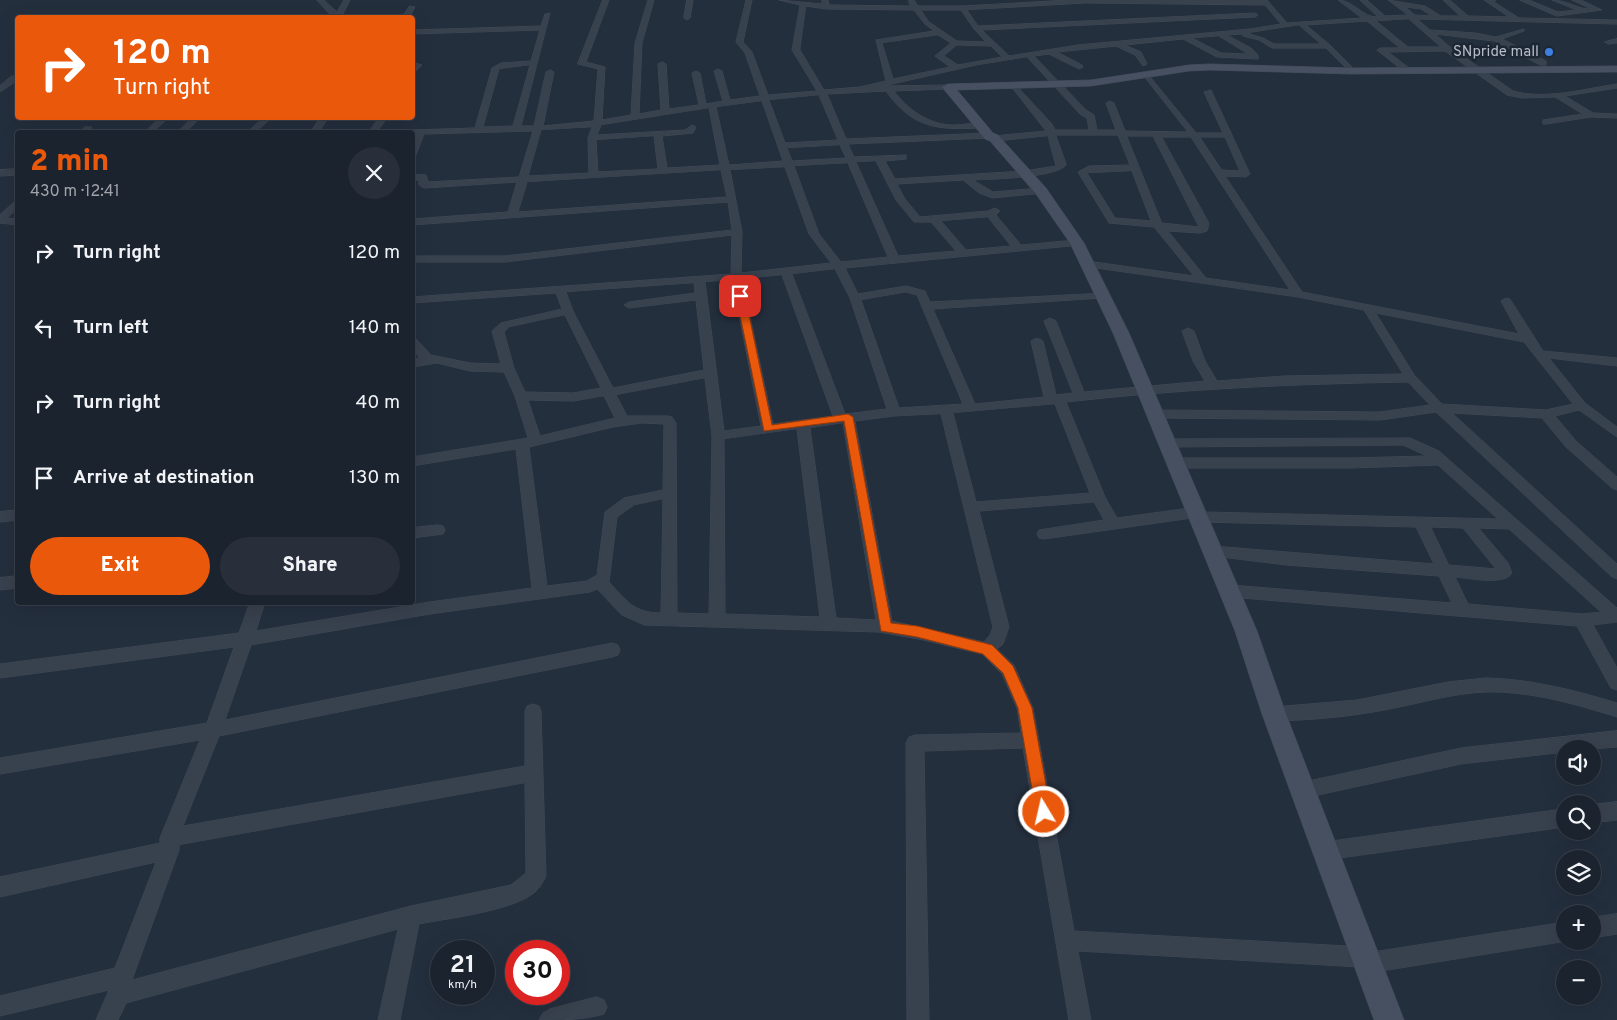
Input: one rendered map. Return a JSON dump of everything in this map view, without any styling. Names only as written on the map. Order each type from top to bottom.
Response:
[{"type":"street","points":[[320,0],[335,15]]},
{"type":"street","points":[[338,15],[347,0]]},
{"type":"street","points":[[594,175],[592,138],[598,123],[602,72],[601,67],[582,64],[606,0]]},
{"type":"street","points":[[635,116],[635,64],[642,21],[651,0]]},
{"type":"street","points":[[687,18],[690,0]]},
{"type":"street","points":[[749,0],[739,42],[748,52],[814,234],[838,265],[855,298],[894,412]]},
{"type":"street","points":[[782,0],[803,5],[826,3],[912,3],[961,7],[1022,2],[1265,2],[1286,26]]},
{"type":"street","points":[[956,0],[976,28],[1008,59]]},
{"type":"street","points":[[1341,0],[1377,25],[1406,50]]},
{"type":"street","points":[[1363,0],[1382,17]]},
{"type":"street","points":[[1391,0],[1412,15],[1411,17],[1428,32],[1477,71],[1516,94],[1557,95],[1617,86]]},
{"type":"street","points":[[1446,0],[1467,19]]},
{"type":"street","points":[[1481,0],[1493,0]]},
{"type":"street","points":[[1487,0],[1518,20]]},
{"type":"street","points":[[1523,0],[1557,14],[1567,22]]},
{"type":"street","points":[[1555,0],[1584,11]]},
{"type":"street","points":[[1575,0],[1617,17]]},
{"type":"street","points":[[1244,2],[1267,29]]},
{"type":"street","points":[[912,3],[938,33],[955,44],[992,44]]},
{"type":"street","points":[[803,5],[796,50],[822,93],[894,259]]},
{"type":"street","points":[[1398,5],[1423,7],[1440,18]]},
{"type":"street","points":[[407,15],[412,7]]},
{"type":"street","points":[[1484,10],[1498,20]]},
{"type":"street","points":[[1557,14],[1599,10]]},
{"type":"street","points":[[516,130],[548,14]]},
{"type":"street","points":[[976,28],[1255,15]]},
{"type":"street","points":[[415,132],[516,130],[598,123],[765,98],[889,85],[956,67],[1051,52],[1267,29],[1300,22],[1411,17],[1617,22]]},
{"type":"street","points":[[1300,22],[1328,46],[1351,71]]},
{"type":"street","points":[[1310,29],[1350,29],[1377,25]]},
{"type":"street","points":[[415,32],[544,28]]},
{"type":"street","points":[[1496,39],[1522,30]]},
{"type":"street","points":[[1241,32],[1245,36],[1261,39],[1272,46],[1328,46]]},
{"type":"street","points":[[1428,32],[1475,35],[1496,39],[1544,62]]},
{"type":"street","points":[[938,33],[878,41],[889,85],[903,107],[933,124],[948,128],[988,133]]},
{"type":"street","points":[[1185,38],[1220,55],[1255,57],[1248,50],[1220,34]]},
{"type":"street","points":[[1261,39],[1278,34]]},
{"type":"street","points":[[1270,43],[1319,40]]},
{"type":"street","points":[[1608,42],[1617,41]]},
{"type":"street","points":[[955,44],[939,56],[956,67]]},
{"type":"street","points":[[1117,44],[1138,54],[1145,69],[1194,134],[1298,294]]},
{"type":"street","points":[[1409,71],[1381,50],[1448,49]]},
{"type":"street","points":[[1051,52],[1079,66]]},
{"type":"street","points":[[1030,56],[1064,90],[1085,115],[1091,117],[1093,132]]},
{"type":"street","points":[[478,131],[496,68],[505,64],[533,63]]},
{"type":"street","points":[[662,64],[665,112]]},
{"type":"street","points":[[415,69],[418,65]]},
{"type":"street","points":[[889,85],[948,87],[1091,83],[1145,69],[1210,67],[1351,71],[1617,69]]},
{"type":"street","points":[[718,71],[727,103]]},
{"type":"street","points":[[512,216],[521,180],[538,128],[550,72]]},
{"type":"street","points":[[696,73],[726,166],[736,232],[736,277],[768,429]]},
{"type":"street","points":[[0,90],[15,78]]},
{"type":"street","points":[[892,182],[1025,174],[1055,171],[1062,166],[1048,126],[1014,85]]},
{"type":"street","points":[[948,87],[1041,191],[1077,243],[1102,295],[1146,389],[1246,630],[1274,714],[1389,1020]]},
{"type":"street","points":[[1208,92],[1246,174],[1219,173]]},
{"type":"street","points":[[1557,95],[1591,116]]},
{"type":"street","points":[[1110,103],[1133,168],[1158,226],[1204,282]]},
{"type":"street","points":[[1546,122],[1591,116],[1617,116]]},
{"type":"street","points":[[151,130],[162,120]]},
{"type":"street","points":[[184,130],[194,120]]},
{"type":"street","points":[[254,130],[265,120]]},
{"type":"street","points":[[592,138],[685,132],[692,127]]},
{"type":"street","points":[[415,147],[421,132]]},
{"type":"street","points":[[782,146],[988,133],[1093,132],[1228,135]]},
{"type":"street","points":[[658,134],[663,171]]},
{"type":"street","points":[[1133,168],[1089,169],[1082,172],[1112,221],[1204,229],[1204,224],[1156,134]]},
{"type":"street","points":[[415,177],[423,177],[424,185],[902,157]]},
{"type":"street","points":[[879,158],[915,219],[935,220],[993,213],[1018,248]]},
{"type":"street","points":[[0,173],[15,172]]},
{"type":"street","points":[[965,178],[982,191],[992,195],[1041,191]]},
{"type":"street","points":[[415,222],[732,199]]},
{"type":"street","points":[[15,205],[2,218],[2,221],[15,222]]},
{"type":"street","points":[[935,220],[964,254]]},
{"type":"street","points":[[415,259],[505,259],[736,232]]},
{"type":"street","points":[[415,300],[786,273],[894,259],[1077,243]]},
{"type":"street","points":[[1087,264],[1298,294],[1528,339]]},
{"type":"street","points":[[786,273],[844,418],[885,627]]},
{"type":"street","points":[[699,279],[718,436],[717,620]]},
{"type":"street","points":[[560,289],[568,311],[623,421]]},
{"type":"street","points":[[855,298],[914,290],[920,293],[971,408]]},
{"type":"street","points":[[926,306],[1102,295]]},
{"type":"street","points":[[630,305],[701,296]]},
{"type":"street","points":[[1506,301],[1528,339],[1581,406],[1617,433]]},
{"type":"street","points":[[1368,308],[1411,378],[1440,408],[1617,573]]},
{"type":"street","points":[[540,593],[529,442],[521,396],[508,368],[498,331],[501,326],[568,311]]},
{"type":"street","points":[[1050,321],[1080,396]]},
{"type":"street","points":[[1188,331],[1199,361],[1213,384]]},
{"type":"street","points":[[1036,341],[1055,400],[1098,497],[1113,523]]},
{"type":"street","points":[[415,345],[424,356],[470,367],[508,368]]},
{"type":"street","points":[[1541,354],[1617,362]]},
{"type":"street","points":[[415,363],[439,359]]},
{"type":"street","points":[[521,396],[574,397],[710,373]]},
{"type":"street","points":[[718,436],[894,412],[971,408],[1146,389],[1284,380],[1411,378]]},
{"type":"street","points":[[1156,414],[1380,416],[1440,408],[1546,414],[1581,406]]},
{"type":"street","points":[[946,410],[1001,627],[997,639],[987,649]]},
{"type":"street","points":[[1546,414],[1571,444],[1617,485]]},
{"type":"street","points":[[415,462],[463,457],[623,421],[660,418],[668,420],[670,423],[668,494],[669,619]]},
{"type":"street","points":[[802,424],[829,625]]},
{"type":"street","points":[[1168,443],[1405,441],[1422,447],[1441,460],[1617,616]]},
{"type":"street","points":[[1176,463],[1441,460]]},
{"type":"street","points":[[0,671],[246,638],[420,610],[584,587],[600,582],[604,578],[610,516],[614,509],[632,499],[668,494]]},
{"type":"street","points":[[971,507],[1098,497]]},
{"type":"street","points":[[1044,534],[1113,523],[1198,514],[1512,524]]},
{"type":"street","points":[[0,517],[15,515]]},
{"type":"street","points":[[1422,522],[1463,610]]},
{"type":"street","points":[[1213,551],[1286,559],[1502,575],[1505,573],[1499,561],[1467,523]]},
{"type":"street","points":[[415,533],[438,530]]},
{"type":"street","points":[[0,584],[15,582]]},
{"type":"street","points":[[600,582],[634,615],[644,619],[885,627],[917,632],[987,649],[1008,670],[1025,708],[1080,1020]]},
{"type":"street","points":[[1230,591],[1582,620],[1617,616]]},
{"type":"street","points":[[107,1020],[169,844],[213,730],[257,605]]},
{"type":"street","points":[[1582,620],[1617,683]]},
{"type":"street","points":[[0,766],[213,730],[612,650]]},
{"type":"street","points":[[1274,714],[1322,712],[1384,703],[1448,689],[1486,686],[1528,688],[1617,710]]},
{"type":"street","points":[[0,1006],[120,986],[411,916],[514,894],[530,885],[536,876],[533,711]]},
{"type":"street","points":[[1304,790],[1461,756],[1617,739]]},
{"type":"street","points":[[918,1020],[915,743],[1032,740]]},
{"type":"street","points":[[0,887],[169,844],[533,773]]},
{"type":"street","points":[[1601,813],[1617,811]]},
{"type":"street","points":[[1325,851],[1556,819]]},
{"type":"street","points":[[389,1020],[411,916]]},
{"type":"street","points":[[1601,927],[1617,924]]},
{"type":"street","points":[[1065,940],[1367,960],[1556,933]]},
{"type":"street","points":[[550,1020],[598,1007]]},
{"type":"place","name":"SNpride mall","points":[[1549,52]]},
{"type":"route","points":[[740,296],[768,429],[848,417],[873,549],[885,627],[917,632],[987,649],[1008,670],[1025,708],[1044,812]]}]
